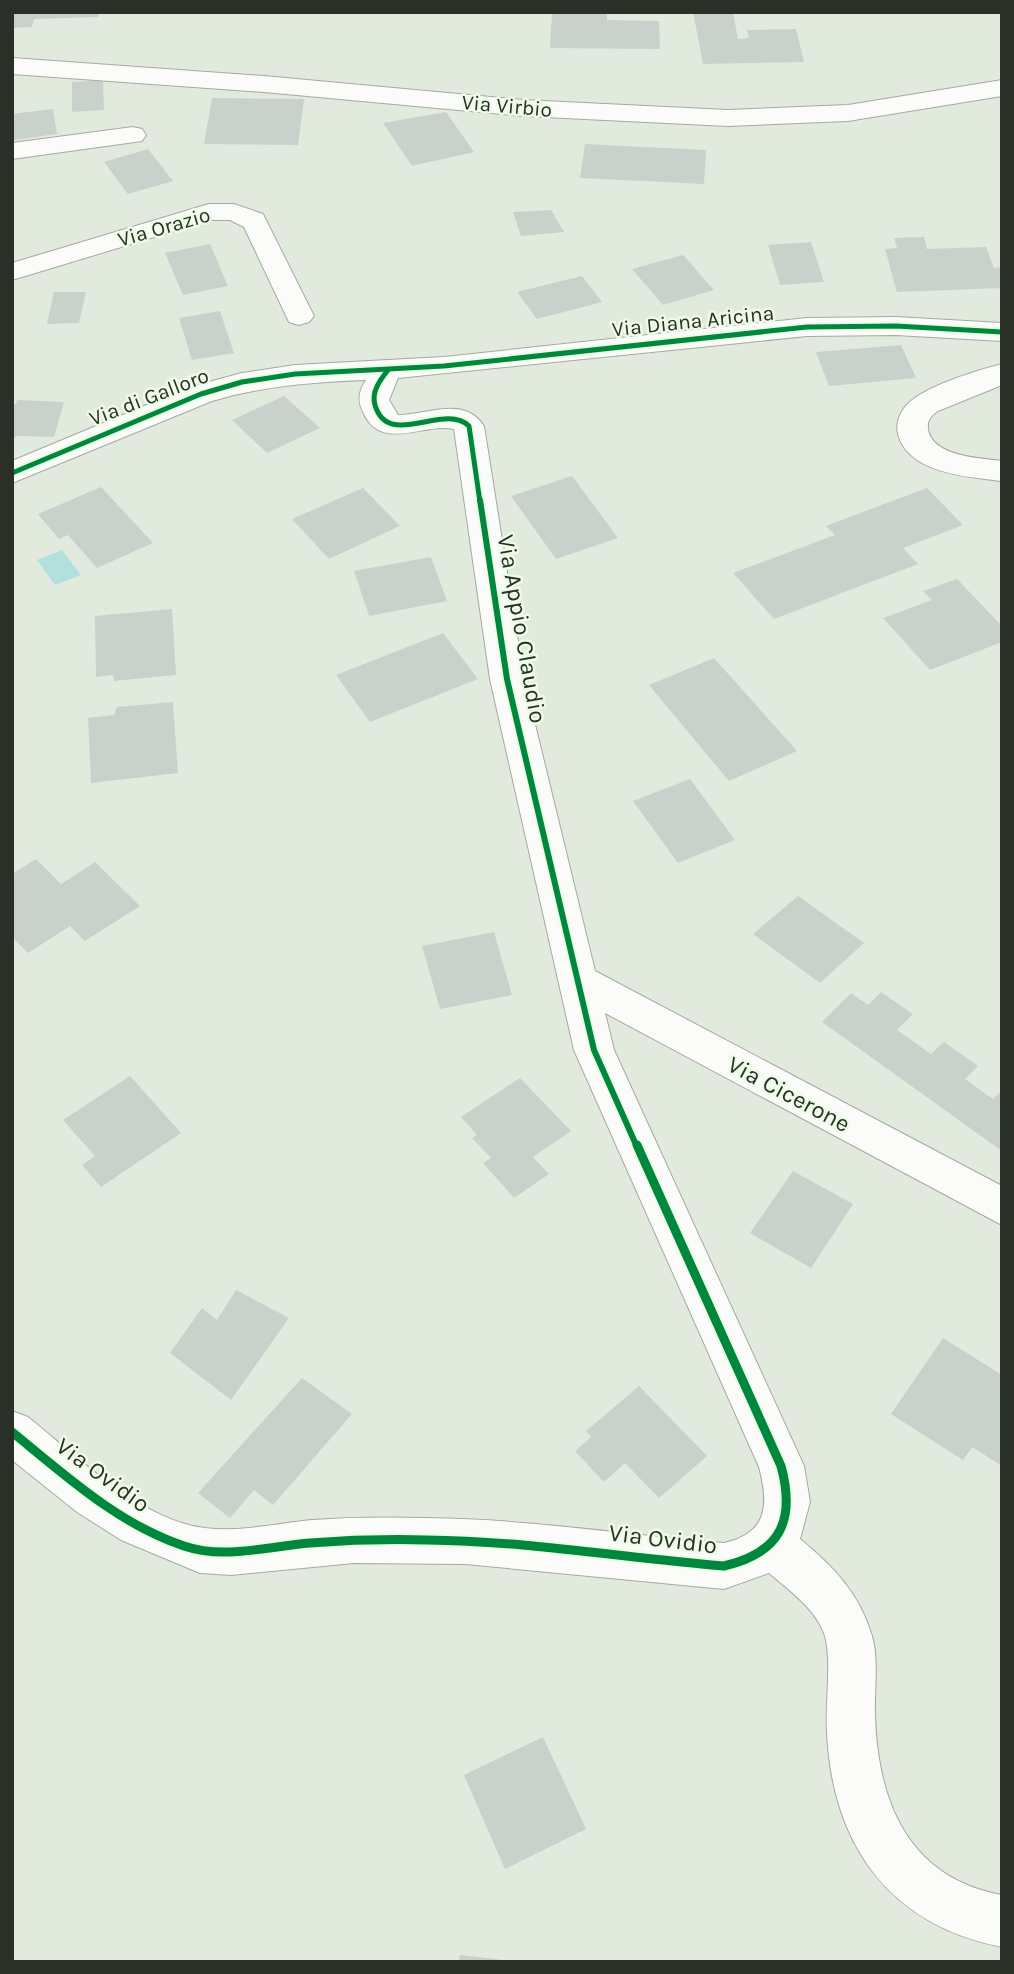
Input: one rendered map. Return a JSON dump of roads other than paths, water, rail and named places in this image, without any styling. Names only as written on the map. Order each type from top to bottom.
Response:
[{"type":"street","name":"Via Virbio","points":[[12,66],[264,84],[523,108],[728,118],[848,113],[1002,88]]},
{"type":"street","points":[[12,151],[133,135]]},
{"type":"street","name":"Via Orazio","points":[[12,272],[198,215],[234,212],[253,220],[257,225],[299,316]]},
{"type":"street","name":"Via Diana Aricina","points":[[388,370],[777,329],[896,326],[1002,332]]},
{"type":"street","name":"Via di Galloro","points":[[12,473],[168,406],[232,385],[330,370],[388,370]]},
{"type":"street","name":"Via Appio Claudio","points":[[388,370],[374,396],[376,410],[387,421],[413,426],[451,418],[462,420],[469,426],[507,680],[577,980]]},
{"type":"street","points":[[1002,373],[927,404],[914,416],[912,427],[919,444],[938,457],[1002,471]]},
{"type":"street","name":"Via Cicerone","points":[[577,980],[1002,1207]]},
{"type":"street","name":"Via Ovidio","points":[[12,1432],[130,1522],[185,1546],[213,1552],[245,1552],[353,1541],[478,1541],[592,1550],[724,1566],[751,1559],[770,1544],[785,1526],[788,1513],[786,1480],[602,1072],[586,1022],[577,980]]},
{"type":"street","points":[[770,1544],[823,1588],[843,1621],[849,1638],[855,1765],[868,1810],[888,1850],[916,1884],[944,1906],[967,1916],[1002,1921]]},
{"type":"water","points":[[62,550],[81,575],[55,585],[37,560]]}]
